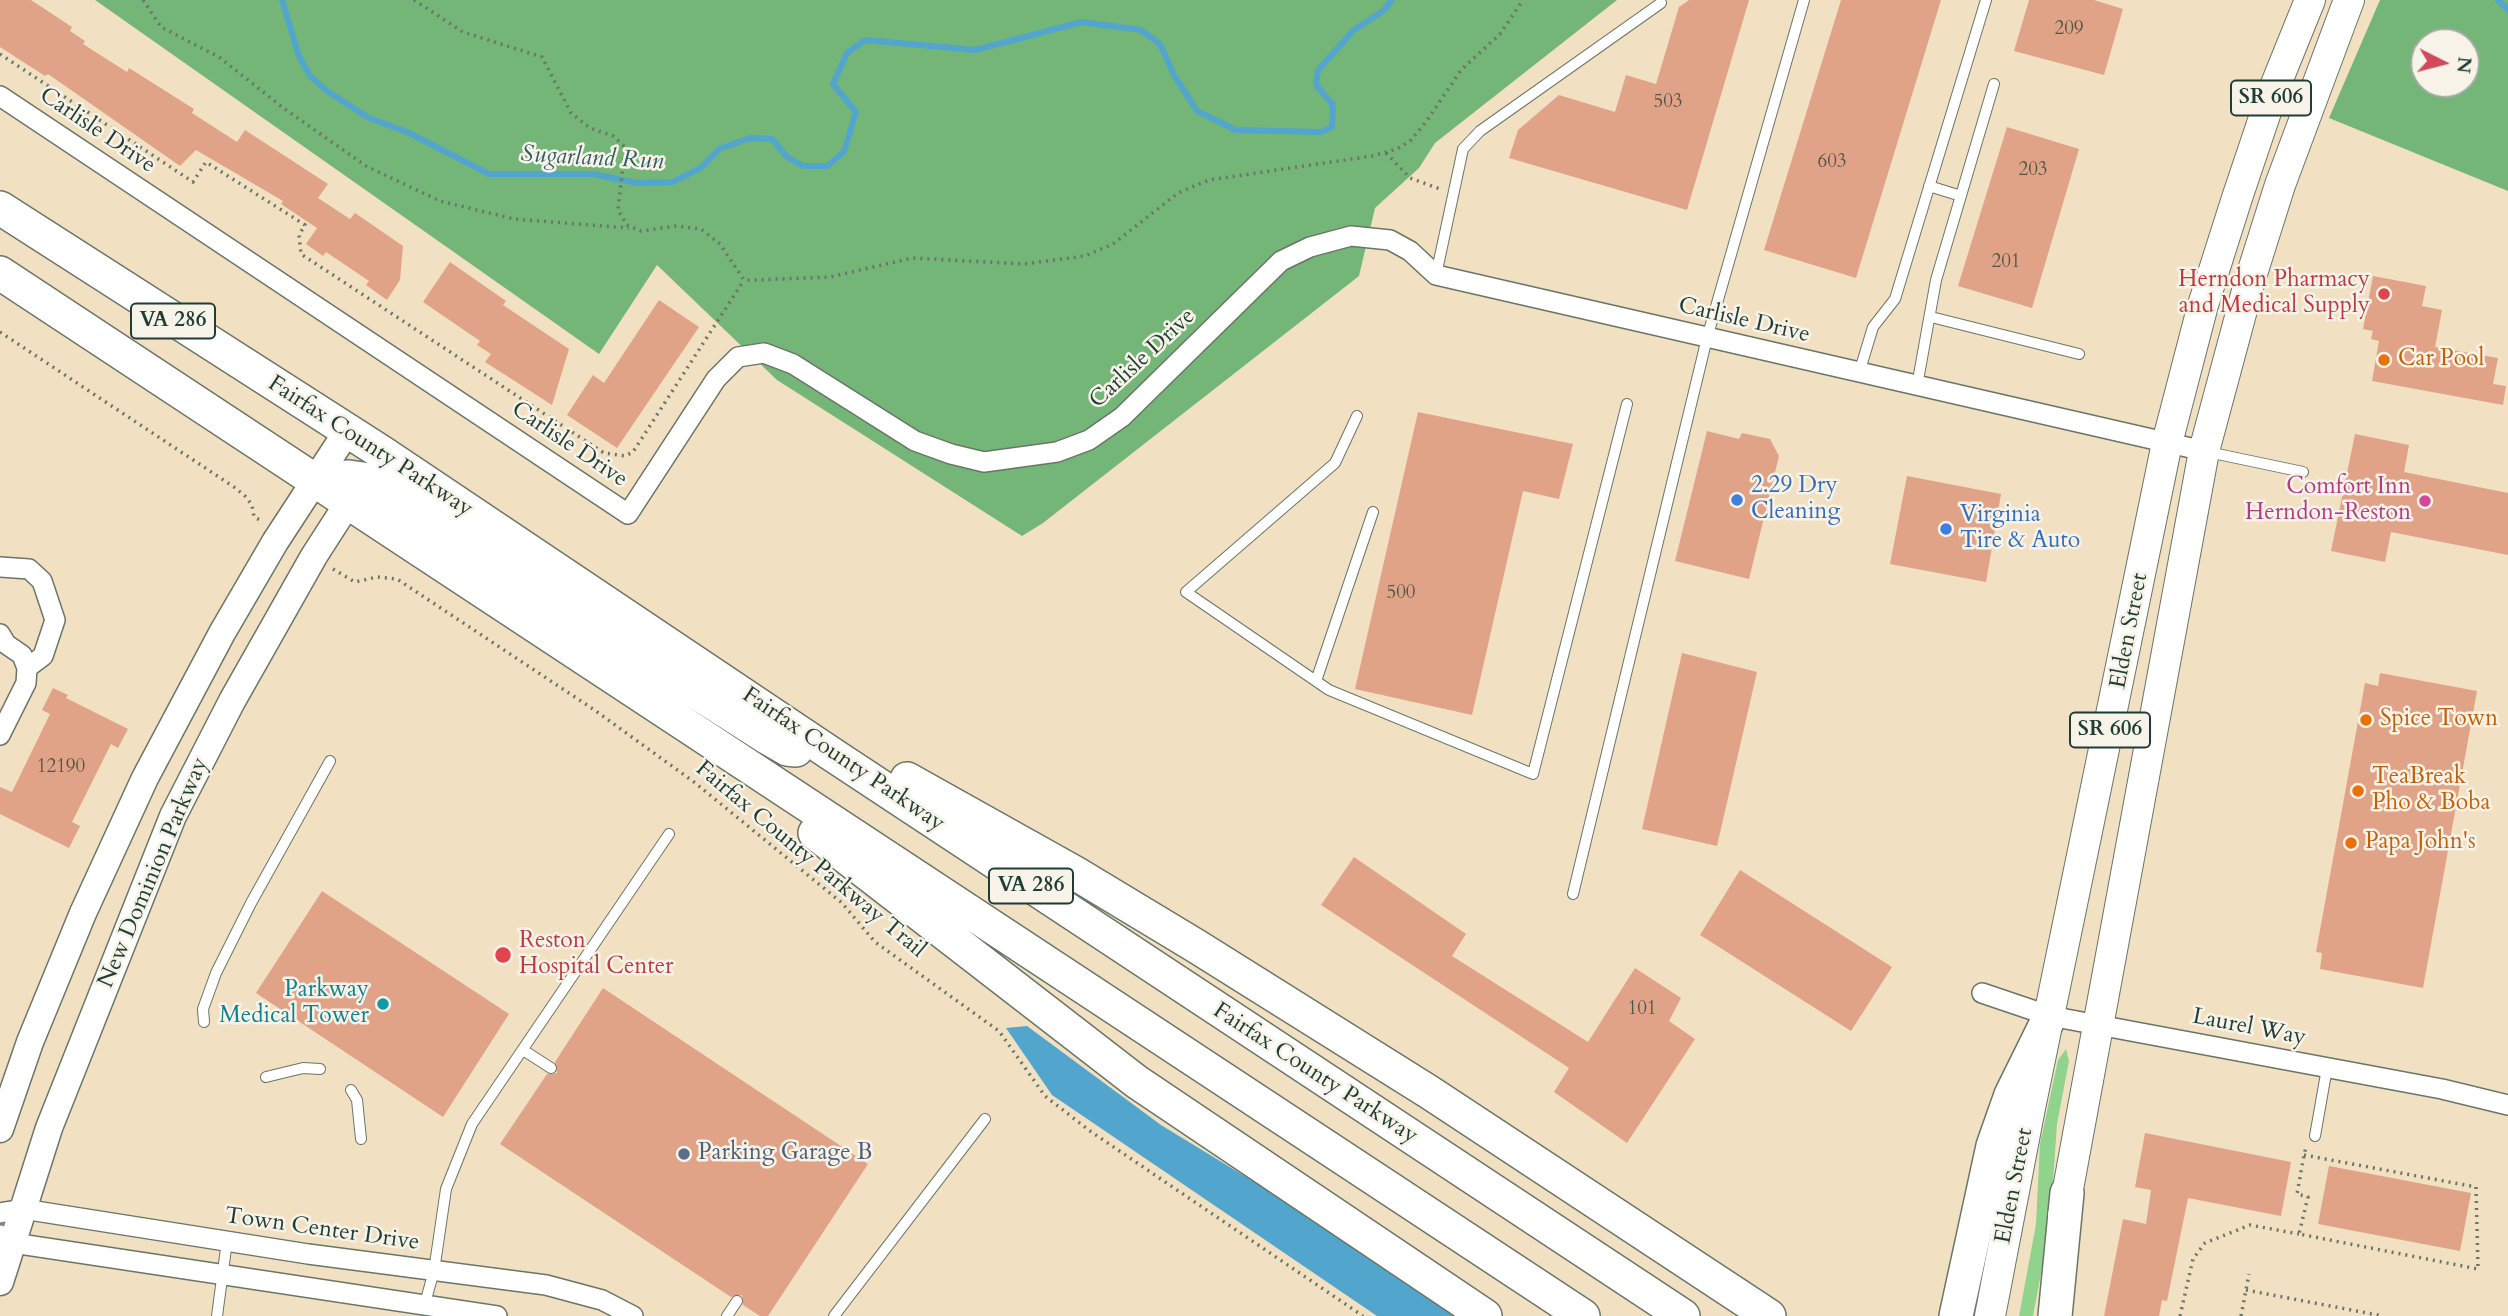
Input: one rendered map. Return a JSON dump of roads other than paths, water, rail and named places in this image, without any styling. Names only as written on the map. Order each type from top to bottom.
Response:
[{"type":"highway","name":"Fairfax County Parkway","points":[[0,208],[348,430],[830,753],[1683,1316]]},
{"type":"highway","name":"VA 286","points":[[0,273],[315,481],[355,491],[626,684],[1583,1316]]},
{"type":"highway","points":[[355,491],[787,749],[830,753]]},
{"type":"highway","points":[[661,638],[1075,873],[1196,946],[1429,1092],[1769,1316]]},
{"type":"highway","points":[[626,684],[1138,1082],[1485,1316]]},
{"type":"highway","points":[[1956,1316],[1993,1146],[2011,1095],[2050,1016]]},
{"type":"highway","points":[[2055,1316],[2067,1193]]},
{"type":"main road","name":"Elden Street","points":[[1990,1316],[2167,443],[2203,305],[2236,198],[2272,94],[2310,0]]},
{"type":"main road","name":"Elden Street","points":[[2044,1316],[2204,451],[2250,280],[2280,185],[2349,0]]},
{"type":"main road","name":"New Dominion Parkway","points":[[0,1129],[30,1042],[78,926],[145,778],[222,633],[348,430]]},
{"type":"main road","name":"New Dominion Parkway","points":[[0,1282],[12,1211],[63,1093],[173,816],[232,701],[355,491],[381,452]]},
{"type":"street","name":"Carlisle Drive","points":[[0,96],[628,514],[716,379],[738,357],[764,354],[793,364],[927,445],[984,461],[1021,459],[1057,452],[1090,440],[1122,417],[1263,277],[1295,253],[1332,240],[1371,236],[1390,240],[1410,251],[1436,275],[2204,451]]},
{"type":"street","points":[[0,566],[29,569],[42,581],[55,620],[43,656],[27,668]]},
{"type":"street","points":[[0,634],[6,644],[22,655],[27,668],[26,683],[0,735]]},
{"type":"street","name":"Laurel Way","points":[[1982,993],[2050,1016],[2508,1105]]},
{"type":"street","name":"Town Center Drive","points":[[12,1211],[573,1290],[633,1316]]},
{"type":"street","points":[[6,1239],[425,1303],[471,1314],[498,1316]]},
{"type":"lane","points":[[1573,894],[1707,338],[1804,0]]},
{"type":"lane","points":[[1858,373],[1873,327],[1895,299],[1986,0]]},
{"type":"lane","points":[[1436,275],[1463,149],[1480,131],[1661,3]]},
{"type":"lane","points":[[1917,386],[1936,280],[1994,84]]},
{"type":"lane","points":[[1929,186],[1961,196]]},
{"type":"lane","points":[[1931,317],[2079,354]]},
{"type":"lane","points":[[1357,416],[1335,463],[1186,592],[1329,690],[1534,774],[1627,404]]},
{"type":"lane","points":[[2204,451],[2303,472]]},
{"type":"lane","points":[[1316,681],[1373,512]]},
{"type":"lane","points":[[204,1022],[203,1009],[216,973],[251,903],[330,761]]},
{"type":"lane","points":[[425,1303],[434,1271],[449,1177],[472,1124],[669,834]]},
{"type":"lane","points":[[523,1050],[551,1068]]},
{"type":"lane","points":[[266,1077],[303,1068],[320,1069]]},
{"type":"lane","points":[[2315,1136],[2327,1068]]},
{"type":"lane","points":[[351,1090],[357,1100],[361,1139]]},
{"type":"lane","points":[[834,1316],[985,1119]]},
{"type":"lane","points":[[217,1316],[228,1241]]},
{"type":"lane","points":[[727,1316],[737,1301]]},
{"type":"water","points":[[1027,1026],[1161,1125],[1279,1197],[1460,1316],[1377,1316],[1052,1095],[1006,1028]]},
{"type":"waterway","name":"Sugarland Run","points":[[282,0],[299,56],[310,76],[327,91],[369,118],[407,132],[489,174],[593,174],[637,183],[673,182],[702,167],[719,149],[750,138],[772,139],[787,157],[803,166],[827,166],[844,152],[856,112],[833,84],[847,53],[865,40],[975,50],[1082,22],[1141,30],[1160,44],[1174,75],[1197,111],[1236,130],[1321,132],[1332,127],[1333,105],[1316,85],[1318,70],[1354,30],[1383,11],[1392,0]]},
{"type":"waterway","name":"Sugarland Run","points":[[2498,0],[2508,10]]},
{"type":"place","name":"Herndon Pharmacy and Medical Supply","points":[[2384,294]]},
{"type":"place","name":"Car Pool","points":[[2384,360]]},
{"type":"place","name":"2.29 Dry Cleaning","points":[[1737,500]]},
{"type":"place","name":"Comfort Inn Herndon-Reston","points":[[2425,501]]},
{"type":"place","name":"Virginia Tire & Auto","points":[[1946,529]]},
{"type":"place","name":"Spice Town","points":[[2366,720]]},
{"type":"place","name":"TeaBreak Pho & Boba","points":[[2358,791]]},
{"type":"place","name":"Papa John's","points":[[2351,843]]},
{"type":"place","name":"Reston Hospital Center","points":[[503,955]]},
{"type":"place","name":"Parkway Medical Tower","points":[[383,1004]]},
{"type":"place","name":"Parking Garage B","points":[[684,1154]]}]
